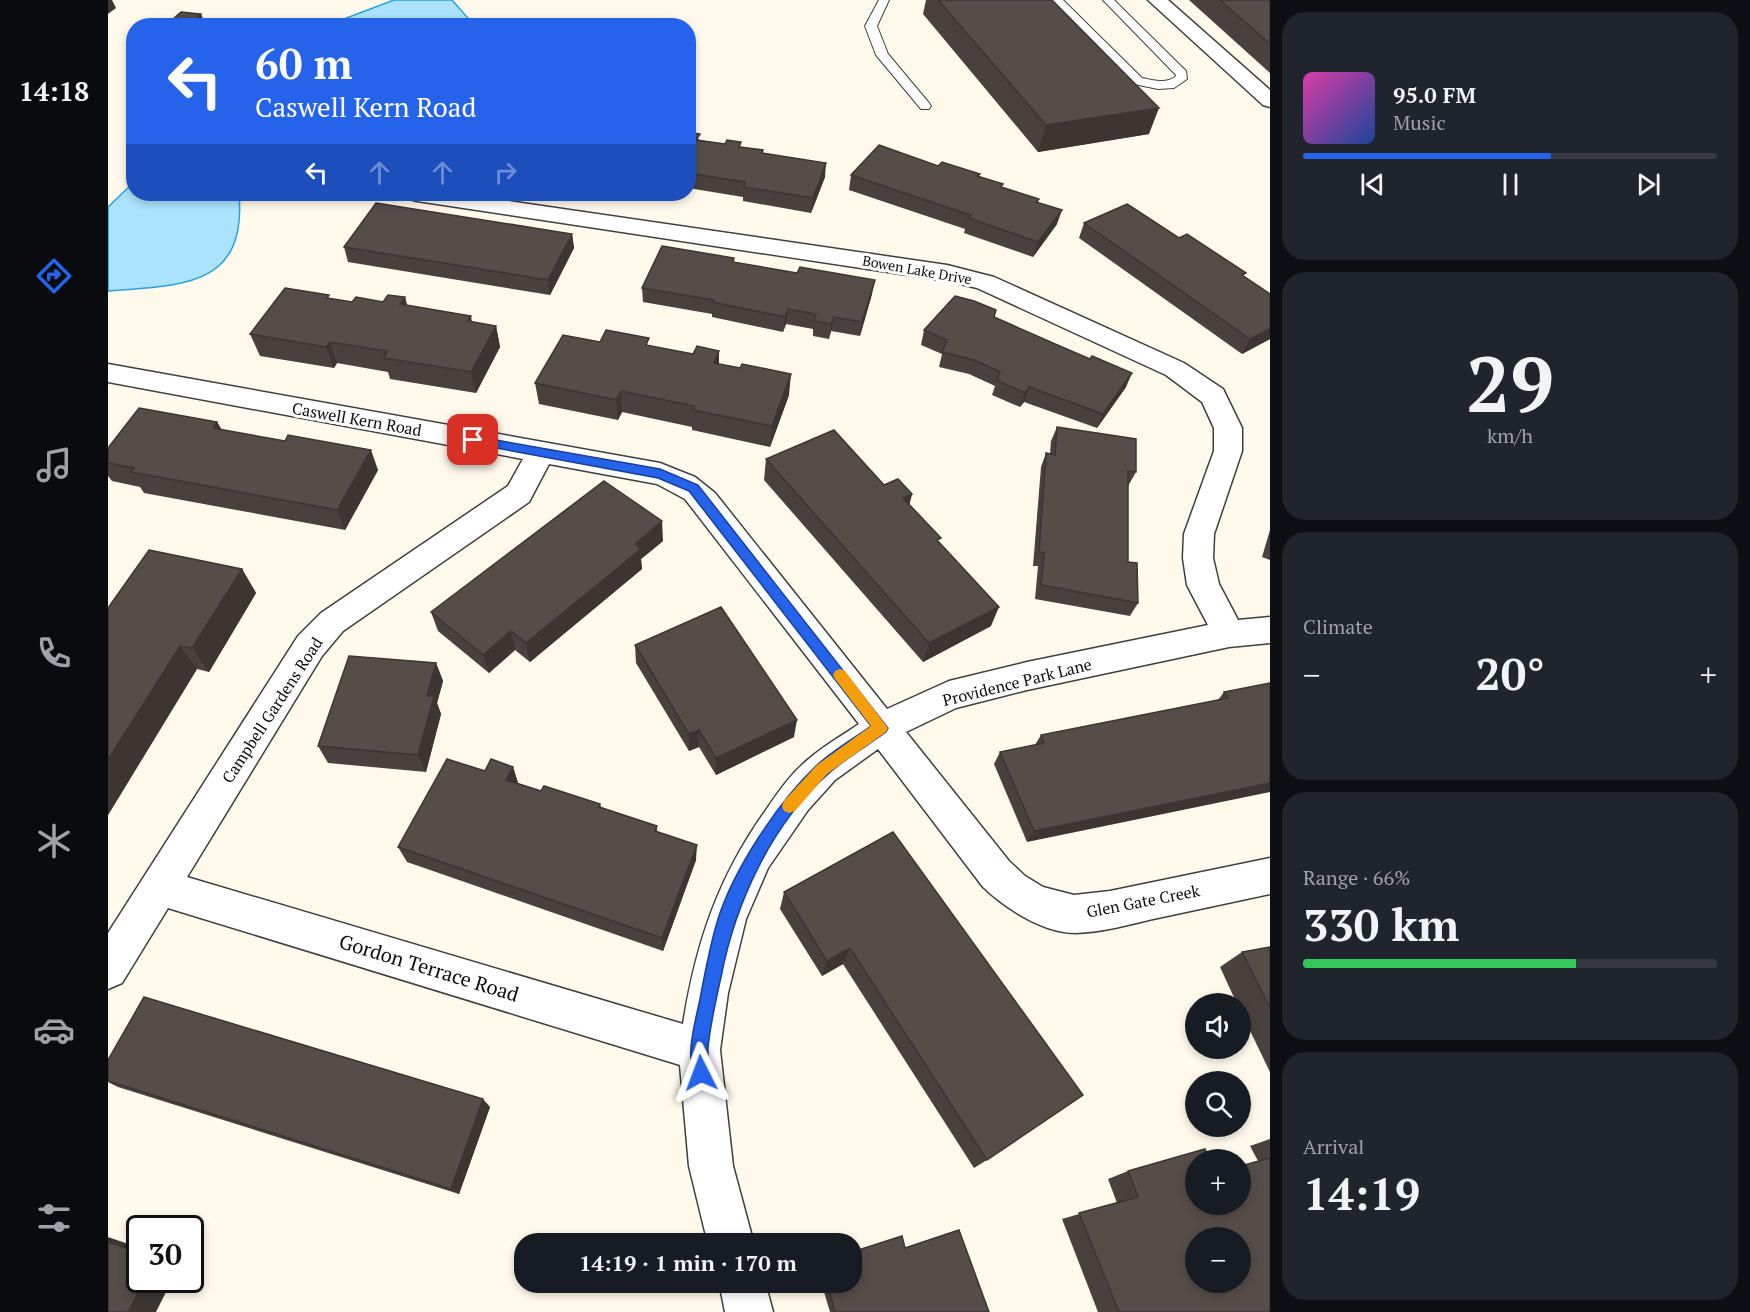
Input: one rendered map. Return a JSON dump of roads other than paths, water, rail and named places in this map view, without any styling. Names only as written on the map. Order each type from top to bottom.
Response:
[{"type":"street","points":[[1157,0],[1270,101]]},
{"type":"street","name":"Bowen Lake Drive","points":[[464,201],[947,273],[986,282],[1175,369],[1213,396],[1228,428],[1228,451],[1199,534],[1198,558],[1203,585],[1229,634]]},
{"type":"street","name":"Caswell Kern Road","points":[[108,373],[660,474],[693,488],[881,728]]},
{"type":"street","name":"Campbell Gardens Road","points":[[108,969],[310,646],[332,622],[519,494],[542,453]]},
{"type":"street","name":"Providence Park Lane","points":[[728,1233],[711,1166],[699,1050],[708,993],[727,918],[755,856],[795,798],[822,769],[881,728],[950,695],[1027,676],[1229,634],[1270,630]]},
{"type":"street","name":"Glen Gate Creek","points":[[881,728],[996,874],[1012,889],[1052,909],[1074,914],[1110,910],[1270,876]]},
{"type":"street","name":"Gordon Terrace Road","points":[[160,886],[699,1050]]},
{"type":"street","points":[[745,1293],[749,1312]]},
{"type":"lane","points":[[884,0],[872,26],[882,55],[925,106]]},
{"type":"lane","points":[[1056,0],[1138,81],[1158,85],[1174,84],[1180,79],[1182,74],[1108,0]]},
{"type":"water","points":[[394,0],[452,0],[468,18],[346,18]]},
{"type":"water","points":[[126,190],[126,201],[239,201],[239,225],[232,248],[220,264],[204,276],[160,287],[108,291],[108,207]]}]
